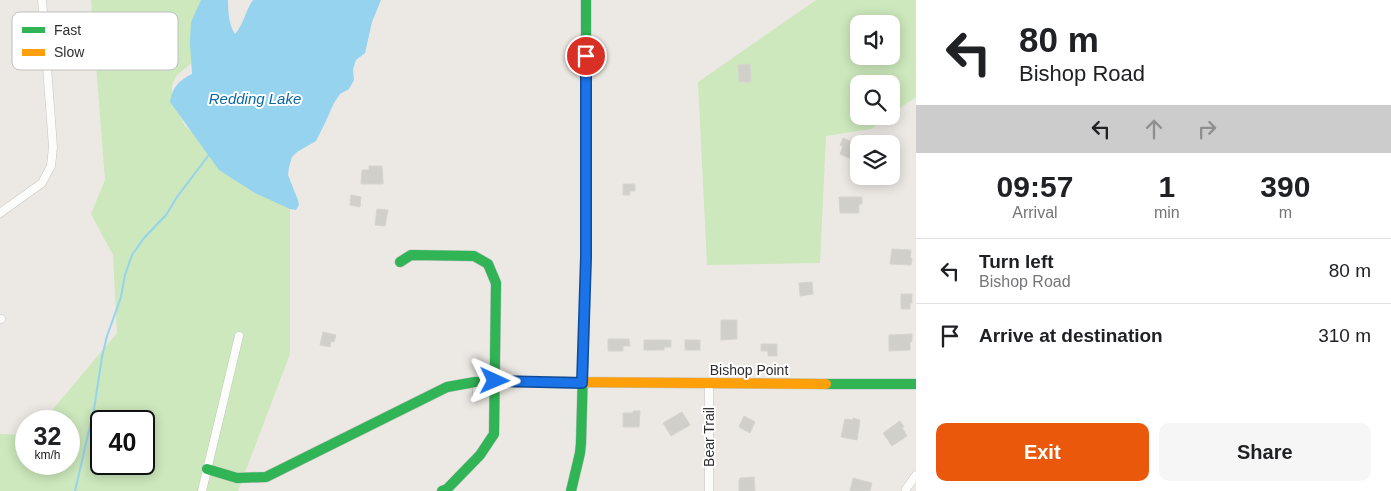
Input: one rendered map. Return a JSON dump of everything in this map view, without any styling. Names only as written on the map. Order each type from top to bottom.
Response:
[{"type":"street","points":[[571,491],[580,453],[586,257],[586,0]]},
{"type":"street","points":[[0,213],[42,183],[51,166],[53,147],[47,70]]},
{"type":"street","points":[[400,262],[411,255],[474,256],[488,264],[496,283],[494,434],[480,455],[442,491]]},
{"type":"street","points":[[202,491],[239,336]]},
{"type":"street","name":"Bishop Point","points":[[207,469],[237,478],[266,476],[447,387],[475,382],[916,384]]},
{"type":"street","name":"Bear Trail","points":[[709,384],[709,491]]},
{"type":"street","points":[[906,489],[916,475]]},
{"type":"lane","points":[[475,382],[475,400]]},
{"type":"green space","points":[[91,0],[205,0],[194,61],[176,76],[172,85],[172,99],[185,126],[214,150],[290,195],[290,354],[238,491],[0,491],[0,434],[15,435],[15,475],[80,475],[80,410],[52,410],[117,333],[113,255],[91,214],[105,180],[96,70],[178,70],[178,12],[92,12]]},
{"type":"green space","points":[[816,0],[916,0],[916,97],[900,108],[900,75],[850,75],[850,125],[877,125],[871,129],[826,136],[820,263],[707,265],[698,82]]},
{"type":"water","name":"Redding Lake","points":[[201,0],[228,0],[229,18],[235,34],[253,0],[381,0],[372,22],[365,53],[356,60],[353,69],[354,80],[349,89],[340,94],[334,103],[316,141],[292,157],[288,175],[298,200],[299,205],[296,210],[255,193],[219,170],[170,102],[172,93],[177,85],[192,74],[191,22]]},
{"type":"building","points":[[750,64],[751,82],[739,82],[738,65]]},
{"type":"building","points":[[843,138],[850,141],[850,158],[840,154],[843,146],[840,145]]},
{"type":"building","points":[[369,166],[382,166],[383,184],[361,184],[362,170],[369,170]]},
{"type":"building","points":[[623,184],[635,184],[635,191],[630,191],[630,195],[623,195]]},
{"type":"building","points":[[351,195],[361,197],[360,207],[350,205]]},
{"type":"building","points":[[839,197],[862,197],[862,204],[859,204],[859,213],[840,213]]},
{"type":"building","points":[[377,209],[388,210],[385,226],[375,225]]},
{"type":"building","points":[[892,249],[911,250],[911,265],[890,264]]},
{"type":"building","points":[[812,282],[813,294],[800,296],[799,283]]},
{"type":"building","points":[[901,294],[912,294],[910,309],[901,309]]},
{"type":"building","points":[[721,320],[737,320],[737,339],[721,340]]},
{"type":"building","points":[[323,332],[336,335],[334,342],[331,341],[330,347],[320,345]]},
{"type":"building","points":[[912,334],[910,350],[889,351],[889,335]]},
{"type":"building","points":[[608,339],[629,339],[630,346],[623,346],[623,351],[608,351]]},
{"type":"building","points":[[644,340],[671,340],[671,347],[664,347],[664,350],[644,350]]},
{"type":"building","points":[[685,340],[700,340],[700,350],[685,350]]},
{"type":"building","points":[[761,344],[777,344],[777,356],[768,356],[768,351],[761,351]]},
{"type":"building","points":[[633,411],[640,411],[639,427],[623,427],[623,413],[633,413]]},
{"type":"building","points":[[682,412],[690,425],[671,436],[663,423]]},
{"type":"building","points":[[744,416],[755,422],[750,433],[739,427]]},
{"type":"building","points":[[853,418],[860,420],[857,440],[841,437],[845,419],[853,420]]},
{"type":"building","points":[[900,421],[907,436],[892,446],[883,433]]},
{"type":"building","points":[[754,477],[755,491],[739,491],[740,478]]},
{"type":"building","points":[[853,478],[872,483],[870,491],[850,491]]},
{"type":"waterway","points":[[75,491],[94,409],[107,336],[121,297],[125,275],[132,255],[144,238],[166,215],[208,156]]},
{"type":"traffic: fast","points":[[571,491],[581,443],[586,257],[586,0]]},
{"type":"traffic: fast","points":[[400,262],[411,255],[474,256],[488,264],[496,283],[494,434],[480,455],[447,489],[442,491]]},
{"type":"traffic: fast","points":[[207,469],[237,478],[266,477],[447,387],[475,382],[565,382]]},
{"type":"traffic: fast","points":[[826,384],[916,384]]},
{"type":"traffic: slow","points":[[565,382],[826,384]]},
{"type":"route","points":[[495,381],[582,383],[586,257],[586,56]]}]
